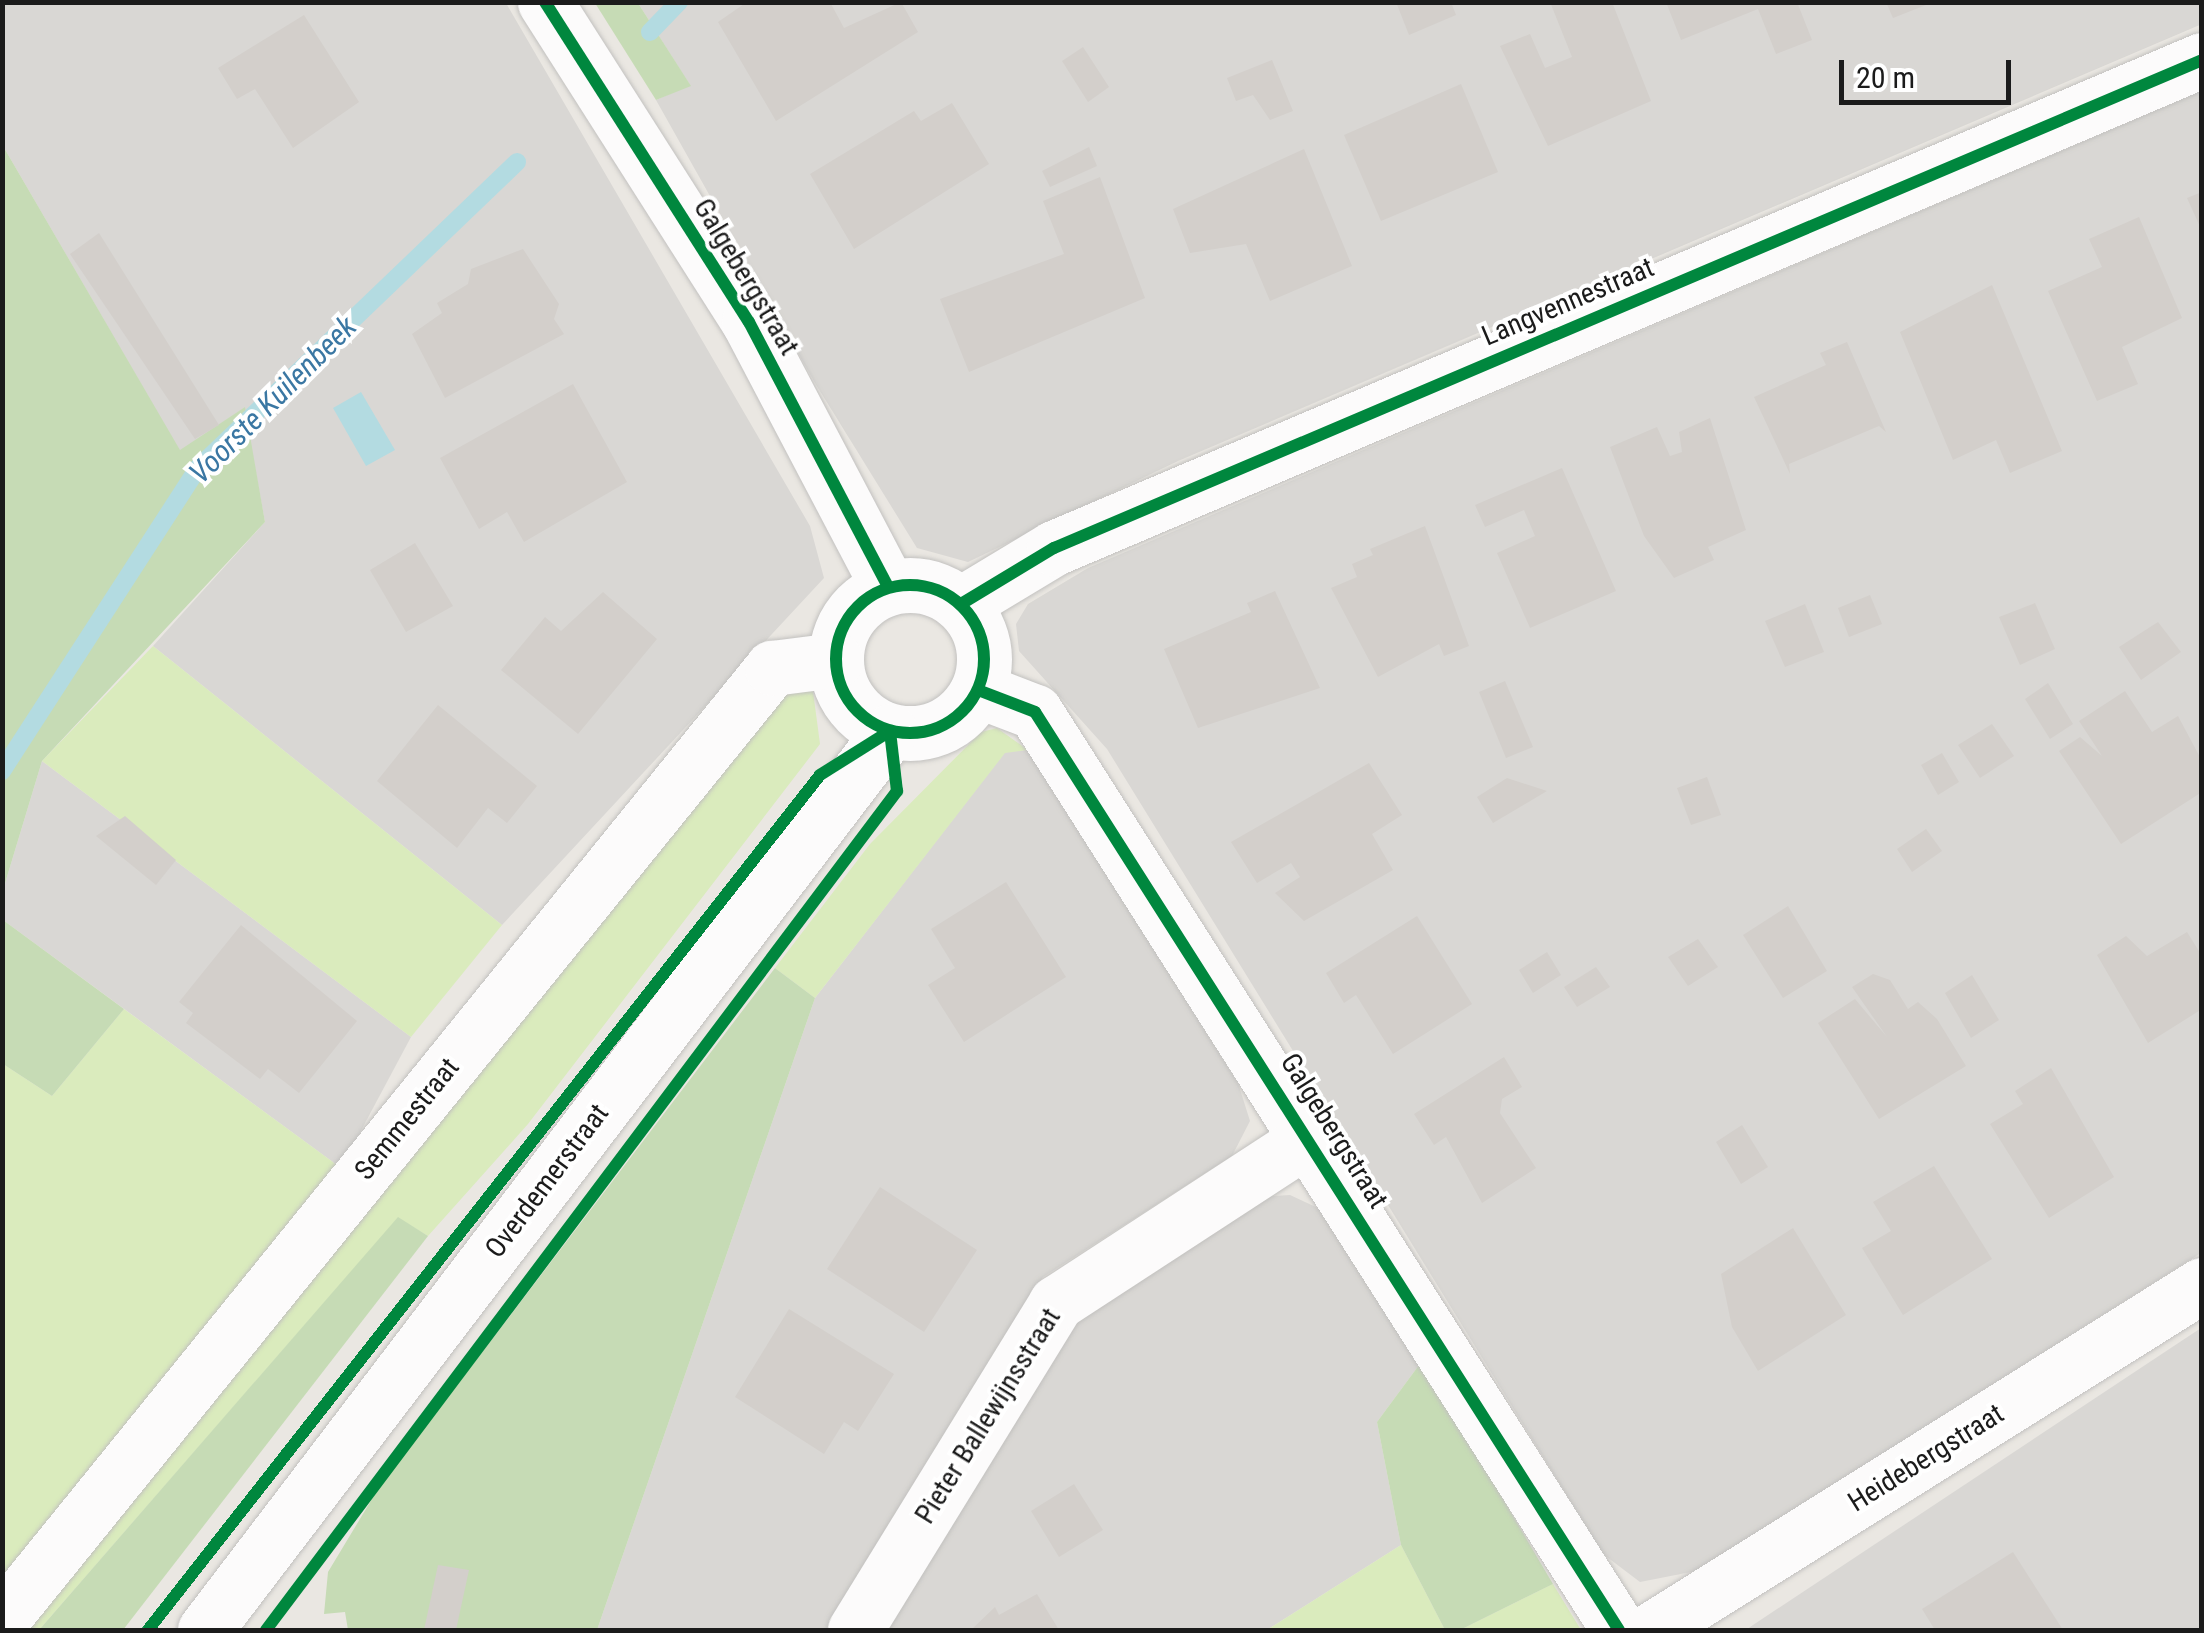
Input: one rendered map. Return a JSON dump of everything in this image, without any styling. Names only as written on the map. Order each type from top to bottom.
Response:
[{"type":"street","name":"Galgebergstraat","points":[[545,2],[748,322],[888,587]]},
{"type":"street","name":"Langvennestraat","points":[[961,604],[1054,548],[2202,60]]},
{"type":"street","points":[[888,587],[939,590],[961,604],[982,645],[978,690],[942,728],[890,731],[850,705],[835,660],[841,630],[888,587]]},
{"type":"street","name":"Semmestraat","points":[[2,1619],[772,668],[835,660]]},
{"type":"street","name":"Galgebergstraat","points":[[978,690],[1035,712],[1619,1630]]},
{"type":"street","name":"Overdemerstraat","points":[[205,1630],[890,731]]},
{"type":"street","name":"Pieter Ballewijnsstraat","points":[[855,1630],[1056,1303],[1308,1138]]},
{"type":"street","name":"Heidebergstraat","points":[[1652,1630],[2202,1285]]},
{"type":"shaded area","points":[[2201,2],[2202,24],[1178,461],[968,562],[917,548],[815,383],[656,100],[690,85],[638,3]]},
{"type":"shaded area","points":[[2,3],[506,3],[810,526],[824,578],[502,925],[153,646],[265,522],[244,408],[180,451],[3,146]]},
{"type":"shaded area","points":[[2201,91],[2201,1253],[1696,1571],[1640,1582],[1603,1554],[1107,749],[1019,651],[1016,624],[1028,604],[1088,568]]},
{"type":"shaded area","points":[[1028,750],[1238,1083],[1250,1121],[1232,1156],[1043,1277],[836,1630],[597,1630],[815,998],[1005,752]]},
{"type":"shaded area","points":[[42,761],[411,1037],[341,1168],[3,920],[3,890]]},
{"type":"shaded area","points":[[1290,1195],[1320,1209],[1422,1361],[1377,1422],[1401,1545],[1267,1630],[878,1630],[1075,1320],[1258,1197]]},
{"type":"shaded area","points":[[2201,1328],[2201,1630],[1747,1630],[1750,1627]]},
{"type":"green space","points":[[595,3],[638,3],[691,86],[656,100]]},
{"type":"green space","points":[[3,146],[180,450],[245,407],[265,522],[42,761],[3,890]]},
{"type":"green space","points":[[153,646],[502,925],[411,1037],[42,761]]},
{"type":"green space","points":[[784,691],[813,691],[820,744],[528,1124],[428,1236],[398,1218],[39,1630],[14,1630]]},
{"type":"green space","points":[[997,728],[1028,750],[1005,753],[815,998],[775,968],[870,844],[981,732]]},
{"type":"green space","points":[[3,920],[124,1009],[52,1096],[3,1064]]},
{"type":"green space","points":[[775,968],[815,998],[597,1630],[348,1630],[345,1612],[324,1614],[328,1572],[378,1489]]},
{"type":"green space","points":[[124,1009],[341,1168],[3,1575],[3,1064],[52,1096]]},
{"type":"green space","points":[[398,1217],[428,1236],[123,1630],[39,1630]]},
{"type":"green space","points":[[1422,1361],[1553,1584],[1460,1630],[1445,1630],[1401,1545],[1377,1422]]},
{"type":"green space","points":[[1401,1545],[1445,1630],[1267,1630]]},
{"type":"green space","points":[[1553,1584],[1581,1630],[1460,1630]]},
{"type":"water","points":[[361,392],[395,450],[366,466],[333,408]]},
{"type":"building","points":[[747,2],[830,2],[844,28],[901,2],[918,32],[776,121],[718,22]]},
{"type":"building","points":[[1396,2],[1451,2],[1456,15],[1409,35]]},
{"type":"building","points":[[1550,2],[1612,2],[1651,101],[1548,146],[1500,46],[1530,34],[1545,68],[1572,57]]},
{"type":"building","points":[[1666,2],[1797,2],[1812,40],[1776,54],[1758,9],[1681,40]]},
{"type":"building","points":[[1886,2],[1931,2],[1931,3],[1893,18]]},
{"type":"building","points":[[304,15],[359,102],[293,148],[255,89],[237,99],[218,68]]},
{"type":"building","points":[[1083,47],[1109,87],[1088,102],[1062,61]]},
{"type":"building","points":[[1272,60],[1293,111],[1270,120],[1253,95],[1236,101],[1227,78]]},
{"type":"building","points":[[1461,84],[1498,172],[1381,221],[1344,135]]},
{"type":"building","points":[[952,103],[989,164],[854,249],[810,174],[914,111],[921,121]]},
{"type":"building","points":[[1089,147],[1097,166],[1050,187],[1042,171]]},
{"type":"building","points":[[1304,149],[1352,266],[1270,301],[1246,244],[1190,253],[1173,209]]},
{"type":"building","points":[[1100,177],[1145,298],[969,372],[940,299],[1064,254],[1043,201]]},
{"type":"building","points":[[2202,192],[2202,231],[2187,198]]},
{"type":"building","points":[[2139,217],[2182,318],[2122,347],[2138,384],[2097,401],[2048,291],[2102,267],[2089,239]]},
{"type":"building","points":[[99,233],[219,425],[195,439],[70,254]]},
{"type":"building","points":[[523,249],[559,304],[554,319],[564,334],[445,398],[412,334],[442,313],[437,303],[468,284],[471,269]]},
{"type":"building","points":[[1992,285],[2062,451],[2010,473],[1996,440],[1953,460],[1900,332]]},
{"type":"building","points":[[1847,342],[1886,432],[1879,426],[1789,464],[1790,474],[1754,397],[1826,365],[1820,353]]},
{"type":"building","points":[[573,384],[627,482],[524,542],[507,512],[479,529],[440,458]]},
{"type":"building","points":[[1710,418],[1746,530],[1708,547],[1714,560],[1674,578],[1644,536],[1610,447],[1657,427],[1670,456],[1682,452],[1679,432]]},
{"type":"building","points":[[1562,468],[1616,591],[1530,628],[1497,553],[1535,536],[1524,510],[1485,527],[1475,505]]},
{"type":"building","points":[[1425,526],[1469,646],[1444,656],[1439,644],[1378,677],[1331,588],[1357,577],[1352,564],[1373,555],[1370,549]]},
{"type":"building","points":[[415,543],[453,606],[406,632],[370,570]]},
{"type":"building","points":[[1275,591],[1320,688],[1198,728],[1164,649],[1251,612],[1247,603]]},
{"type":"building","points":[[603,592],[657,639],[578,734],[501,670],[545,617],[561,631]]},
{"type":"building","points":[[1870,595],[1882,624],[1849,637],[1838,608]]},
{"type":"building","points":[[2035,603],[2055,649],[2020,665],[1999,617]]},
{"type":"building","points":[[1805,604],[1824,652],[1785,667],[1765,621]]},
{"type":"building","points":[[2158,622],[2181,652],[2141,680],[2119,647]]},
{"type":"building","points":[[1505,681],[1533,747],[1506,758],[1479,692]]},
{"type":"building","points":[[2048,683],[2073,724],[2050,739],[2025,699]]},
{"type":"building","points":[[2125,691],[2152,732],[2178,716],[2202,761],[2202,792],[2121,844],[2059,751],[2080,737],[2102,756],[2079,721]]},
{"type":"building","points":[[438,705],[537,786],[507,823],[488,808],[457,848],[377,781]]},
{"type":"building","points":[[1992,724],[2014,756],[1980,778],[1958,745]]},
{"type":"building","points":[[1942,753],[1959,782],[1938,795],[1921,765]]},
{"type":"building","points":[[1369,763],[1402,815],[1372,834],[1393,870],[1304,921],[1275,893],[1300,877],[1291,863],[1257,883],[1231,842]]},
{"type":"building","points":[[1707,777],[1721,815],[1691,825],[1677,788]]},
{"type":"building","points":[[1507,778],[1547,791],[1493,823],[1477,797]]},
{"type":"building","points":[[125,816],[176,860],[156,885],[96,836]]},
{"type":"building","points":[[1926,829],[1942,851],[1912,872],[1897,849]]},
{"type":"building","points":[[1006,882],[1066,977],[964,1042],[928,985],[955,968],[931,929]]},
{"type":"building","points":[[1788,906],[1827,971],[1783,998],[1743,935]]},
{"type":"building","points":[[1417,916],[1472,1004],[1393,1054],[1356,995],[1344,1003],[1326,973]]},
{"type":"building","points":[[241,925],[357,1021],[299,1093],[268,1069],[260,1079],[186,1023],[193,1013],[179,1002]]},
{"type":"building","points":[[2187,932],[2202,956],[2202,1009],[2148,1043],[2097,955],[2126,936],[2147,956]]},
{"type":"building","points":[[1698,939],[1718,967],[1688,986],[1668,957]]},
{"type":"building","points":[[1547,952],[1561,975],[1533,993],[1519,970]]},
{"type":"building","points":[[1596,967],[1610,987],[1577,1007],[1564,987]]},
{"type":"building","points":[[1873,974],[1890,980],[1908,1009],[1918,1002],[1937,1019],[1966,1066],[1879,1119],[1818,1023],[1855,999],[1887,1037],[1852,987]]},
{"type":"building","points":[[1972,975],[1999,1020],[1971,1038],[1945,993]]},
{"type":"building","points":[[1504,1057],[1522,1087],[1502,1099],[1500,1113],[1536,1168],[1482,1203],[1446,1137],[1434,1145],[1414,1114]]},
{"type":"building","points":[[2051,1068],[2114,1177],[2049,1218],[1990,1124],[2023,1104],[2015,1091]]},
{"type":"building","points":[[1742,1125],[1768,1167],[1741,1184],[1716,1142]]},
{"type":"building","points":[[1934,1166],[1992,1259],[1903,1315],[1862,1248],[1891,1231],[1873,1202]]},
{"type":"building","points":[[880,1187],[977,1250],[924,1332],[827,1269]]},
{"type":"building","points":[[1793,1228],[1846,1315],[1758,1371],[1732,1327],[1721,1274]]},
{"type":"building","points":[[789,1309],[894,1374],[858,1431],[844,1422],[824,1454],[735,1397]]},
{"type":"building","points":[[1074,1484],[1103,1530],[1059,1557],[1031,1511]]},
{"type":"building","points":[[2013,1552],[2063,1630],[1935,1630],[1922,1609]]},
{"type":"building","points":[[438,1565],[469,1570],[456,1630],[424,1630]]},
{"type":"building","points":[[1037,1594],[1059,1630],[971,1630],[995,1607],[999,1615]]},
{"type":"waterway","name":"Voorste Kuilenbeek","points":[[650,32],[679,2]]},
{"type":"waterway","name":"Voorste Kuilenbeek","points":[[2,771],[198,468],[517,162]]},
{"type":"cycle path","points":[[545,2],[749,322],[888,587]]},
{"type":"cycle path","points":[[961,604],[1054,548],[2202,60]]},
{"type":"cycle path","points":[[910,585],[938,590],[962,607],[979,631],[984,659],[979,687],[962,711],[938,728],[910,733],[882,728],[858,711],[841,687],[836,659],[841,631],[858,607],[882,590],[910,585]]},
{"type":"cycle path","points":[[978,690],[1035,712],[1619,1630]]},
{"type":"cycle path","points":[[148,1630],[820,775],[890,731]]},
{"type":"cycle path","points":[[266,1630],[897,791],[890,731]]}]
